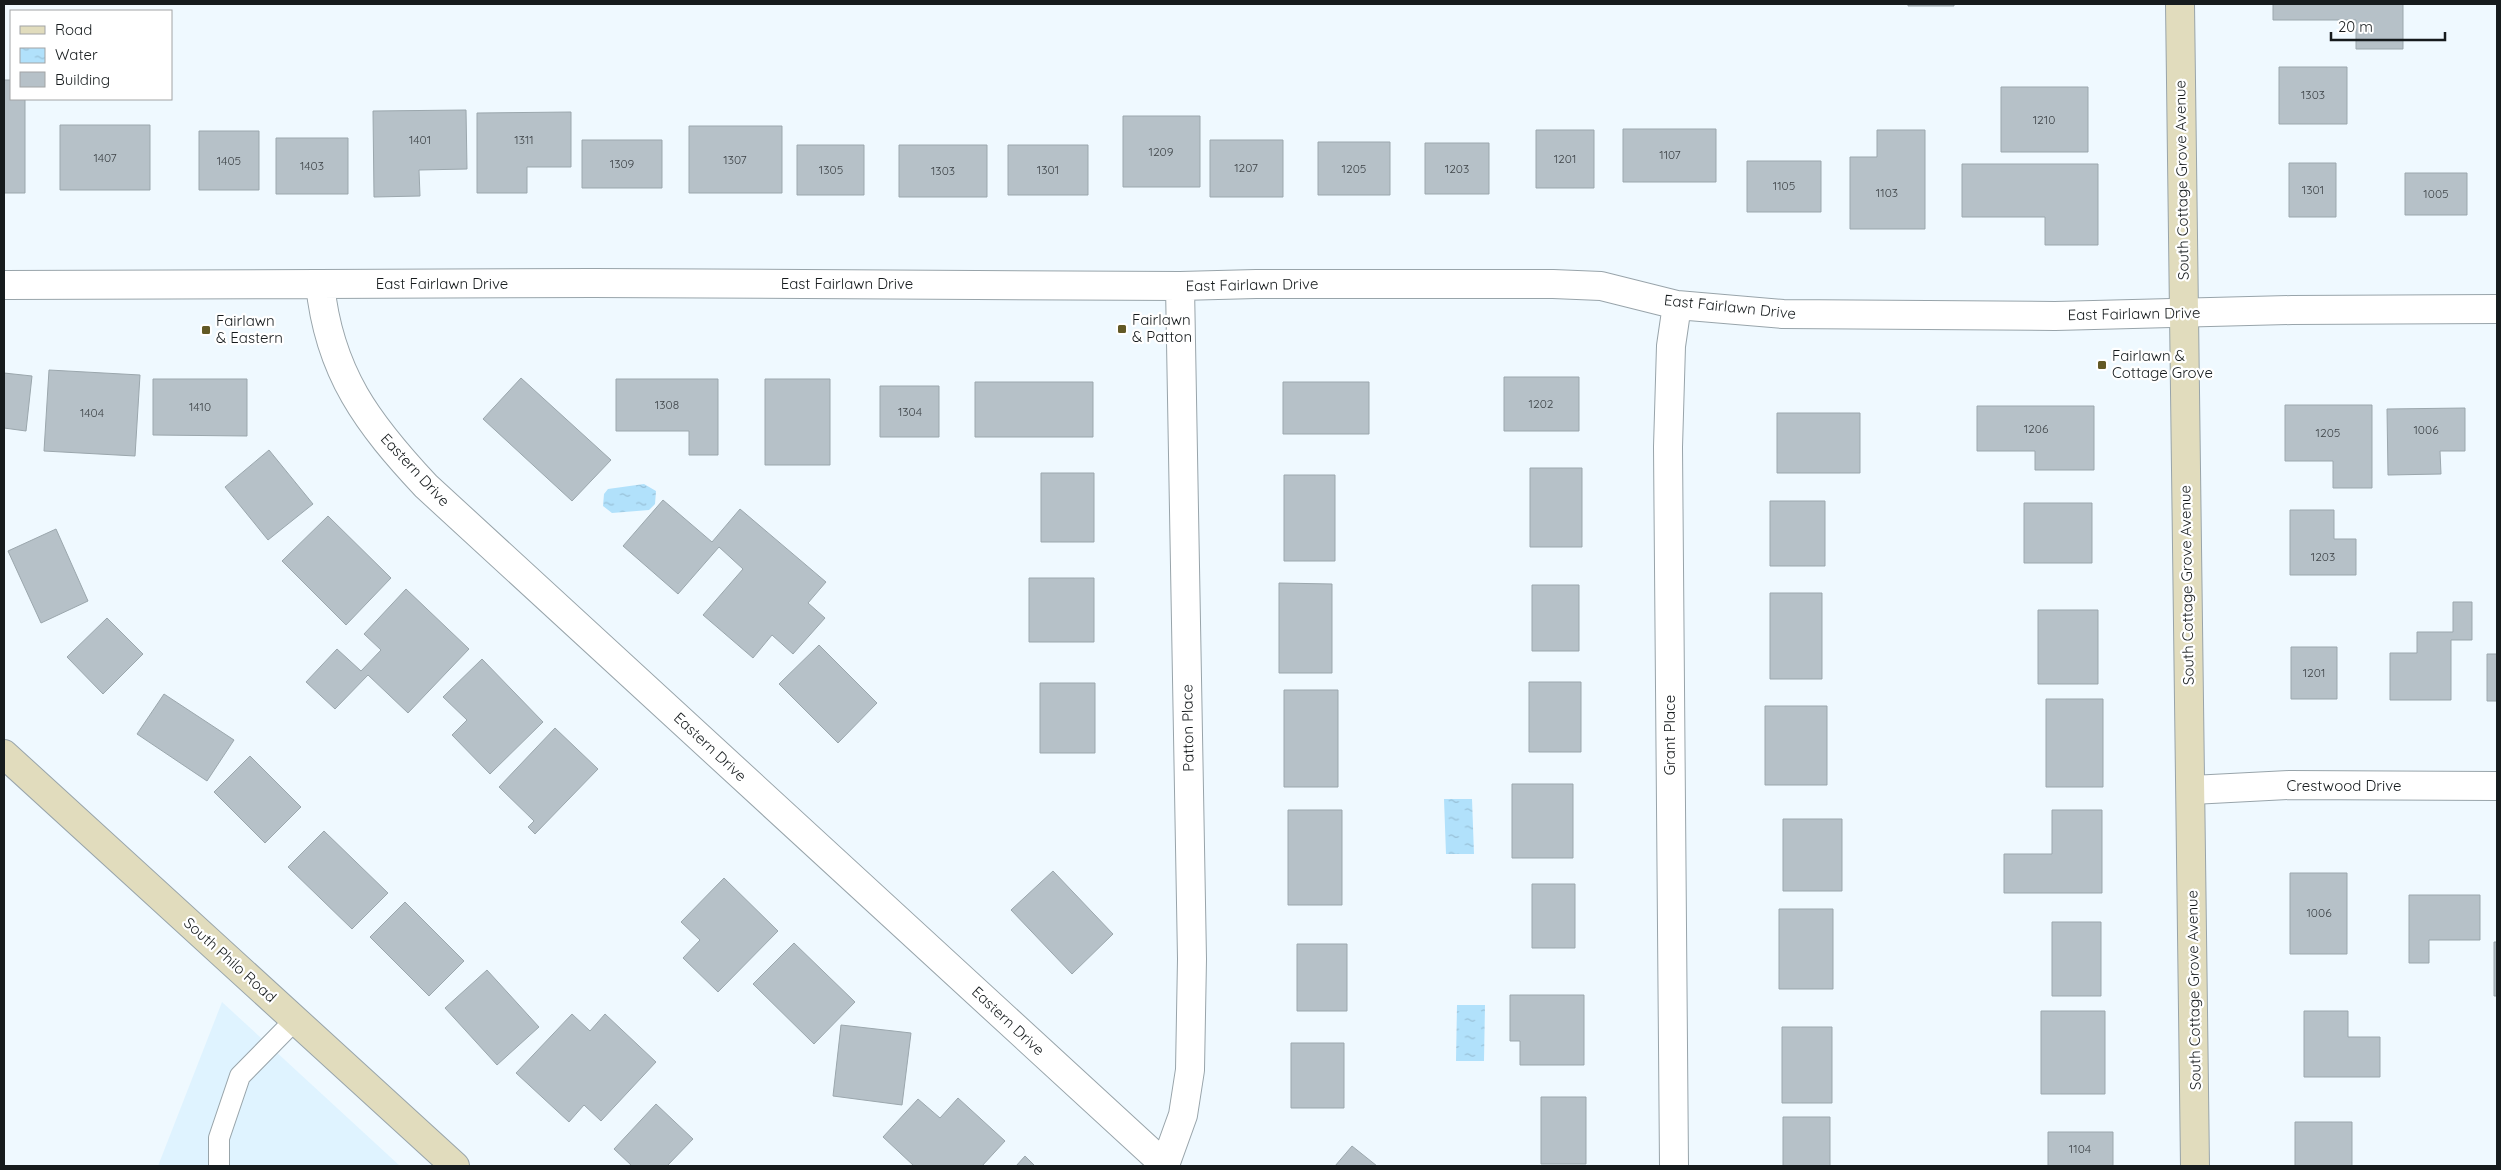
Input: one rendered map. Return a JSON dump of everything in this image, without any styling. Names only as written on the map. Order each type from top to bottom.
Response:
[{"type":"street","name":"South Cottage Grove Avenue","points":[[2180,4],[2187,659],[2192,790],[2196,1166]]},
{"type":"street","name":"East Fairlawn Drive","points":[[4,286],[593,282],[1180,286],[1256,284],[1553,284],[1601,286],[1677,305],[1784,314],[2055,316],[2497,309]]},
{"type":"street","name":"Eastern Drive","points":[[320,284],[322,305],[332,346],[350,389],[364,412],[397,454],[426,486],[1165,1166]]},
{"type":"street","name":"Patton Place","points":[[1165,1166],[1183,1115],[1190,1070],[1192,968],[1180,286]]},
{"type":"street","name":"Grant Place","points":[[1674,1166],[1668,447],[1671,346],[1677,305]]},
{"type":"street","name":"South Philo Road","points":[[4,754],[455,1166]]},
{"type":"street","name":"Crestwood Drive","points":[[2192,790],[2289,785],[2497,786]]},
{"type":"lane","points":[[219,1166],[219,1138],[240,1076],[295,1020]]},
{"type":"shaded area","points":[[222,1002],[400,1166],[158,1166]]},
{"type":"water","points":[[644,484],[656,491],[655,504],[649,510],[612,513],[603,506],[604,494],[608,489]]},
{"type":"water","points":[[1444,799],[1472,799],[1474,854],[1446,854]]},
{"type":"water","points":[[1457,1005],[1485,1005],[1484,1061],[1456,1061]]},
{"type":"building","points":[[1908,4],[1954,4],[1954,6],[1908,6]]},
{"type":"building","points":[[2273,4],[2403,4],[2403,49],[2356,49],[2356,20],[2273,20]]},
{"type":"building","points":[[2279,67],[2347,67],[2347,124],[2279,124]]},
{"type":"building","points":[[4,80],[10,80],[10,100],[25,100],[25,193],[4,193]]},
{"type":"building","points":[[2001,87],[2088,87],[2088,152],[2001,152]]},
{"type":"building","points":[[466,110],[467,169],[419,170],[420,196],[374,197],[373,111]]},
{"type":"building","points":[[571,112],[571,167],[527,167],[527,193],[477,193],[477,113]]},
{"type":"building","points":[[1123,116],[1200,116],[1200,187],[1123,187]]},
{"type":"building","points":[[60,125],[150,125],[150,190],[60,190]]},
{"type":"building","points":[[689,126],[782,126],[782,193],[689,193]]},
{"type":"building","points":[[1623,129],[1716,129],[1716,182],[1623,182]]},
{"type":"building","points":[[1536,130],[1594,130],[1594,188],[1536,188]]},
{"type":"building","points":[[1877,130],[1925,130],[1925,229],[1850,229],[1850,157],[1877,157]]},
{"type":"building","points":[[199,131],[259,131],[259,190],[199,190]]},
{"type":"building","points":[[276,138],[348,138],[348,194],[276,194]]},
{"type":"building","points":[[582,140],[662,140],[662,188],[582,188]]},
{"type":"building","points":[[1210,140],[1283,140],[1283,197],[1210,197]]},
{"type":"building","points":[[1318,142],[1390,142],[1390,195],[1318,195]]},
{"type":"building","points":[[1425,143],[1489,143],[1489,194],[1425,194]]},
{"type":"building","points":[[797,145],[864,145],[864,195],[797,195]]},
{"type":"building","points":[[899,145],[987,145],[987,197],[899,197]]},
{"type":"building","points":[[1008,145],[1088,145],[1088,195],[1008,195]]},
{"type":"building","points":[[1747,161],[1821,161],[1821,212],[1747,212]]},
{"type":"building","points":[[2289,163],[2336,163],[2336,217],[2289,217]]},
{"type":"building","points":[[1962,164],[2098,164],[2098,245],[2045,245],[2045,217],[1962,217]]},
{"type":"building","points":[[2405,173],[2467,173],[2467,215],[2405,215]]},
{"type":"building","points":[[49,370],[140,375],[135,456],[44,451]]},
{"type":"building","points":[[4,373],[32,376],[26,431],[4,428]]},
{"type":"building","points":[[1504,377],[1579,377],[1579,431],[1504,431]]},
{"type":"building","points":[[521,378],[611,460],[572,501],[483,419]]},
{"type":"building","points":[[153,379],[247,379],[247,436],[153,435]]},
{"type":"building","points":[[616,379],[718,379],[718,455],[689,455],[689,431],[616,431]]},
{"type":"building","points":[[765,379],[830,379],[830,465],[765,465]]},
{"type":"building","points":[[975,382],[1093,382],[1093,437],[975,437]]},
{"type":"building","points":[[1283,382],[1369,382],[1369,434],[1283,434]]},
{"type":"building","points":[[880,386],[939,386],[939,437],[880,437]]},
{"type":"building","points":[[2285,405],[2372,405],[2372,488],[2333,488],[2333,461],[2285,461]]},
{"type":"building","points":[[1977,406],[2094,406],[2094,470],[2035,470],[2035,451],[1977,451]]},
{"type":"building","points":[[2465,408],[2465,451],[2440,451],[2441,474],[2388,475],[2387,409]]},
{"type":"building","points":[[1777,413],[1860,413],[1860,473],[1777,473]]},
{"type":"building","points":[[269,450],[313,504],[268,540],[225,487]]},
{"type":"building","points":[[1530,468],[1582,468],[1582,547],[1530,547]]},
{"type":"building","points":[[1041,473],[1094,473],[1094,542],[1041,542]]},
{"type":"building","points":[[1284,475],[1335,475],[1335,561],[1284,561]]},
{"type":"building","points":[[663,500],[712,542],[740,509],[826,582],[808,603],[825,618],[793,654],[772,635],[753,658],[703,615],[743,569],[719,547],[678,594],[623,546]]},
{"type":"building","points":[[1770,501],[1825,501],[1825,566],[1770,566]]},
{"type":"building","points":[[2024,503],[2092,503],[2092,563],[2024,563]]},
{"type":"building","points":[[2290,510],[2334,510],[2334,539],[2356,539],[2356,575],[2290,575]]},
{"type":"building","points":[[328,516],[391,578],[346,625],[282,561]]},
{"type":"building","points":[[56,529],[88,601],[41,623],[8,551]]},
{"type":"building","points":[[1029,578],[1094,578],[1094,642],[1029,642]]},
{"type":"building","points":[[1279,583],[1332,584],[1332,673],[1279,673]]},
{"type":"building","points":[[1532,585],[1579,585],[1579,651],[1532,651]]},
{"type":"building","points":[[406,589],[469,649],[408,713],[368,675],[335,709],[306,682],[337,649],[361,671],[381,650],[364,634]]},
{"type":"building","points":[[1770,593],[1822,593],[1822,679],[1770,679]]},
{"type":"building","points":[[2453,602],[2472,602],[2472,640],[2451,640],[2451,700],[2390,700],[2390,653],[2417,653],[2417,632],[2453,632]]},
{"type":"building","points":[[2038,610],[2098,610],[2098,684],[2038,684]]},
{"type":"building","points":[[107,618],[143,654],[103,694],[67,657]]},
{"type":"building","points":[[819,645],[877,703],[838,743],[779,684]]},
{"type":"building","points":[[2291,647],[2337,647],[2337,699],[2291,699]]},
{"type":"building","points":[[2487,654],[2497,654],[2497,701],[2487,701]]},
{"type":"building","points":[[482,659],[543,722],[490,774],[452,735],[467,720],[443,697]]},
{"type":"building","points":[[1529,682],[1581,682],[1581,752],[1529,752]]},
{"type":"building","points":[[1040,683],[1095,683],[1095,753],[1040,753]]},
{"type":"building","points":[[1284,690],[1338,690],[1338,787],[1284,787]]},
{"type":"building","points":[[164,694],[234,740],[207,781],[137,734]]},
{"type":"building","points":[[2046,699],[2103,699],[2103,787],[2046,787]]},
{"type":"building","points":[[1765,706],[1827,706],[1827,785],[1765,785]]},
{"type":"building","points":[[555,728],[598,769],[535,834],[528,827],[534,821],[499,787]]},
{"type":"building","points":[[250,756],[301,807],[265,843],[214,792]]},
{"type":"building","points":[[1512,784],[1573,784],[1573,858],[1512,858]]},
{"type":"building","points":[[1288,810],[1342,810],[1342,905],[1288,905]]},
{"type":"building","points":[[2052,810],[2102,810],[2102,893],[2004,893],[2004,854],[2052,854]]},
{"type":"building","points":[[1783,819],[1842,819],[1842,891],[1783,891]]},
{"type":"building","points":[[324,831],[388,893],[352,929],[288,867]]},
{"type":"building","points":[[1053,871],[1113,934],[1072,974],[1011,910]]},
{"type":"building","points":[[2290,873],[2347,873],[2347,954],[2290,954]]},
{"type":"building","points":[[724,878],[778,931],[718,992],[683,958],[700,940],[681,922]]},
{"type":"building","points":[[1532,884],[1575,884],[1575,948],[1532,948]]},
{"type":"building","points":[[2409,895],[2480,895],[2480,940],[2429,940],[2429,963],[2409,963]]},
{"type":"building","points":[[405,902],[464,961],[429,996],[370,937]]},
{"type":"building","points":[[1779,909],[1833,909],[1833,989],[1779,989]]},
{"type":"building","points":[[2052,922],[2101,922],[2101,996],[2052,996]]},
{"type":"building","points":[[2494,942],[2497,942],[2497,996],[2494,996]]},
{"type":"building","points":[[794,943],[855,1002],[814,1044],[753,984]]},
{"type":"building","points":[[1297,944],[1347,944],[1347,1011],[1297,1011]]},
{"type":"building","points":[[487,970],[539,1027],[497,1065],[445,1008]]},
{"type":"building","points":[[1510,995],[1584,995],[1584,1065],[1520,1065],[1520,1041],[1510,1041]]},
{"type":"building","points":[[2041,1011],[2105,1011],[2105,1094],[2041,1094]]},
{"type":"building","points":[[2304,1011],[2348,1011],[2348,1037],[2380,1037],[2380,1077],[2304,1077]]},
{"type":"building","points":[[572,1014],[590,1031],[605,1014],[656,1062],[601,1121],[584,1105],[569,1122],[516,1073]]},
{"type":"building","points":[[841,1025],[911,1033],[902,1105],[833,1096]]},
{"type":"building","points":[[1782,1027],[1832,1027],[1832,1103],[1782,1103]]},
{"type":"building","points":[[1291,1043],[1344,1043],[1344,1108],[1291,1108]]},
{"type":"building","points":[[1541,1097],[1586,1097],[1586,1164],[1541,1164]]},
{"type":"building","points":[[958,1098],[1005,1141],[982,1166],[914,1166],[883,1137],[918,1099],[940,1118]]},
{"type":"building","points":[[656,1104],[693,1139],[667,1166],[632,1166],[614,1149]]},
{"type":"building","points":[[1783,1117],[1830,1117],[1830,1166],[1783,1166]]},
{"type":"building","points":[[2295,1122],[2352,1122],[2352,1166],[2295,1166]]},
{"type":"building","points":[[2048,1132],[2113,1132],[2113,1166],[2048,1166]]},
{"type":"building","points":[[1352,1146],[1377,1166],[1335,1166]]},
{"type":"building","points":[[1025,1156],[1035,1166],[1016,1166]]},
{"type":"place","name":"Fairlawn & Patton","points":[[1122,329]]},
{"type":"place","name":"Fairlawn & Eastern","points":[[206,330]]},
{"type":"place","name":"Fairlawn & Cottage Grove","points":[[2102,365]]}]
